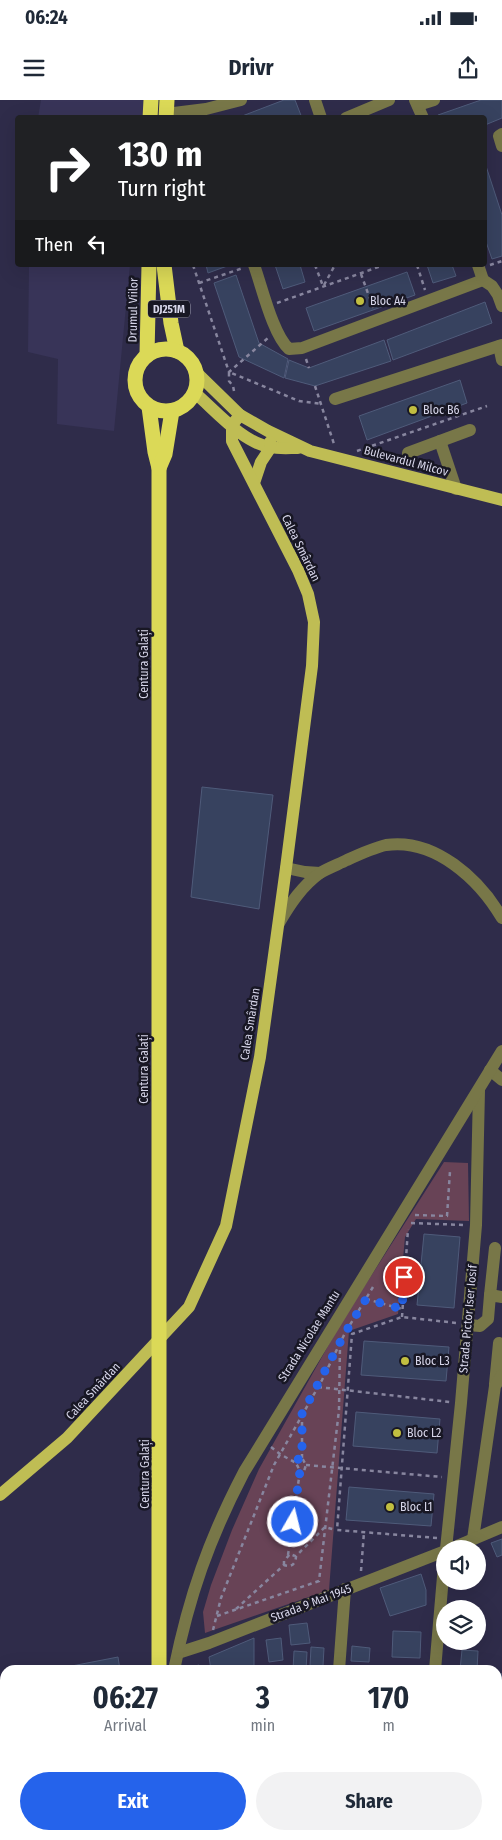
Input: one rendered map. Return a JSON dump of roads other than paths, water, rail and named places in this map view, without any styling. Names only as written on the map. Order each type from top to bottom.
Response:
[{"type":"highway","points":[[150,115],[151,100]]},
{"type":"highway","name":"Drumul Viilor","points":[[147,355],[149,267]]},
{"type":"highway","name":"DJ251M","points":[[164,267],[171,323],[177,351]]},
{"type":"highway","points":[[161,349],[177,351],[193,363],[198,383],[195,393],[188,403],[172,411],[160,411],[149,407],[138,394],[135,377],[137,369],[147,355],[161,349]]},
{"type":"highway","name":"Centura Galați","points":[[149,407],[159,468],[159,1665]]},
{"type":"highway","name":"Centura Galați","points":[[159,468],[165,454],[172,411]]},
{"type":"main road","name":"Bulevardul Milcov","points":[[197,373],[240,415],[303,448],[502,500]]},
{"type":"main road","points":[[195,393],[231,424],[240,435],[270,448]]},
{"type":"main road","points":[[231,424],[240,415]]},
{"type":"main road","name":"Calea Smârdan","points":[[0,1495],[67,1438],[189,1307],[226,1226],[260,1057],[312,666],[314,622],[308,594],[298,570],[232,441],[231,424]]},
{"type":"main road","points":[[254,483],[261,462],[270,448],[268,431]]},
{"type":"main road","name":"Bulevardul Milcov","points":[[270,448],[303,448]]},
{"type":"street","points":[[166,111],[206,109],[241,100]]},
{"type":"street","points":[[315,100],[320,115]]},
{"type":"street","points":[[353,115],[389,100]]},
{"type":"street","points":[[422,115],[416,103],[434,100]]},
{"type":"street","points":[[502,134],[499,136],[502,146]]},
{"type":"street","points":[[249,267],[268,306],[282,343],[289,349],[302,348],[483,280]]},
{"type":"street","points":[[479,267],[483,280],[492,286],[502,306]]},
{"type":"street","points":[[335,399],[500,346],[502,360]]},
{"type":"street","points":[[408,453],[470,430]]},
{"type":"street","points":[[440,441],[456,489]]},
{"type":"street","points":[[279,923],[298,894],[320,873],[367,851],[387,845],[407,845],[427,850],[450,861],[476,884],[502,918]]},
{"type":"street","points":[[286,868],[320,873]]},
{"type":"street","name":"Strada Nicolae Mantu","points":[[175,1665],[189,1603],[201,1565],[222,1514],[262,1440],[502,1051]]},
{"type":"street","points":[[490,1070],[502,1080]]},
{"type":"street","name":"Strada Pictor Iser Iosif","points":[[448,1540],[476,1225],[479,1088]]},
{"type":"street","points":[[468,1325],[480,1326],[488,1319],[496,1296],[495,1248]]},
{"type":"street","points":[[473,1539],[498,1381],[499,1343],[502,1344]]},
{"type":"street","name":"Strada 9 Mai 1945","points":[[470,1540],[502,1527]]},
{"type":"street","name":"Strada 9 Mai 1945","points":[[178,1653],[209,1643],[436,1553]]},
{"type":"street","points":[[339,1665],[345,1589]]},
{"type":"street","name":"Strada Pictor Iser Iosif","points":[[436,1665],[443,1590]]},
{"type":"place","name":"Bloc A4","points":[[360,301]]},
{"type":"place","name":"Bloc B6","points":[[413,410]]},
{"type":"place","name":"Bloc L3","points":[[405,1361]]},
{"type":"place","name":"Bloc L2","points":[[397,1433]]},
{"type":"place","name":"Bloc L1","points":[[390,1507]]}]
